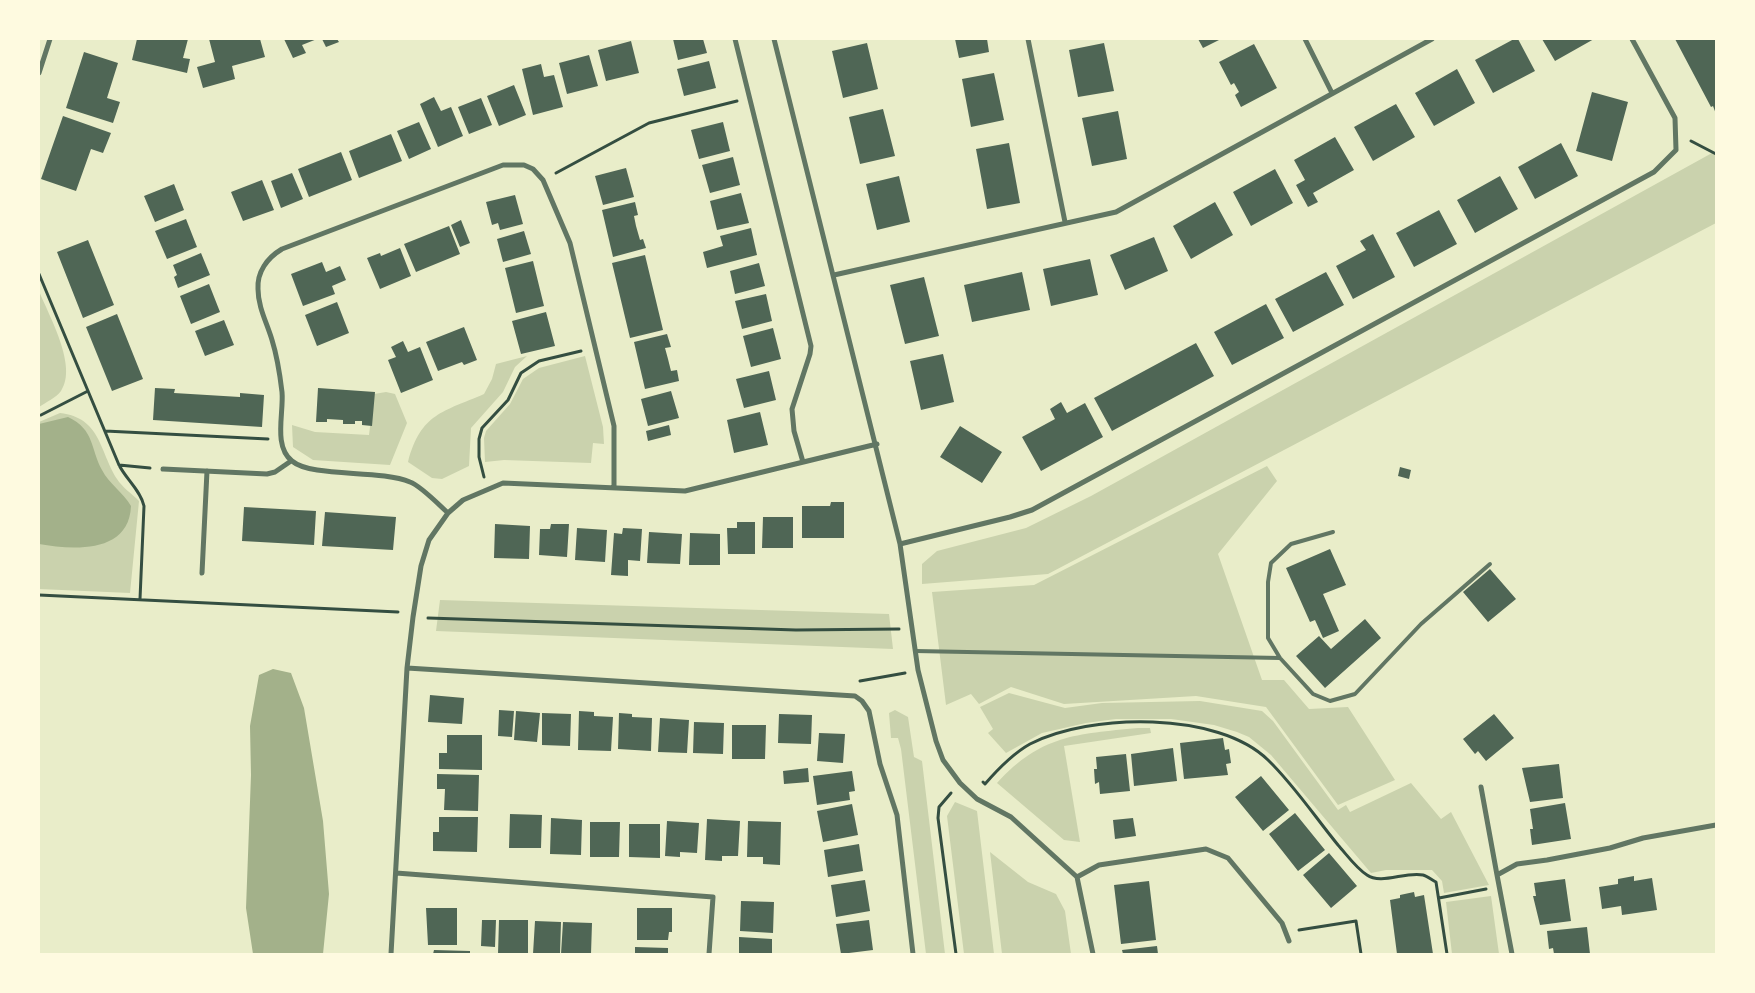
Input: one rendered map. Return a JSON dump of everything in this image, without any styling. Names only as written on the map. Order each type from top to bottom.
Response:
[{"type":"street","points":[[39,72],[50,39]]},
{"type":"street","points":[[735,39],[811,346],[792,409],[794,431],[803,462]]},
{"type":"street","points":[[774,39],[900,544],[918,670],[938,747],[943,760],[960,784],[977,799],[1010,817],[1076,877],[1094,954]]},
{"type":"street","points":[[1028,39],[1064,222]]},
{"type":"street","points":[[1305,39],[1332,93]]},
{"type":"street","points":[[834,275],[1064,222],[1116,212],[1432,39]]},
{"type":"street","points":[[900,544],[1032,510],[1654,172],[1676,150],[1676,118],[1632,39]]},
{"type":"street","points":[[448,513],[412,482],[394,476],[306,468],[291,461],[286,455],[281,440],[282,394],[273,342],[260,304],[258,288],[266,262],[282,249],[502,165],[524,165],[533,169],[543,180],[570,243],[614,426],[614,488]]},
{"type":"street","points":[[391,954],[407,668],[413,618],[421,566],[429,540],[448,513],[463,500],[502,483],[519,482],[685,490],[876,444]]},
{"type":"street","points":[[163,469],[267,474],[275,472],[291,461]]},
{"type":"street","points":[[202,573],[207,471]]},
{"type":"street","points":[[407,668],[849,694],[862,701],[869,711],[880,764],[897,814],[914,954]]},
{"type":"street","points":[[1481,787],[1512,954]]},
{"type":"street","points":[[1497,876],[1517,864],[1610,848],[1671,832],[1716,825]]},
{"type":"street","points":[[1076,877],[1099,865],[1206,849],[1228,858],[1282,923],[1288,942]]},
{"type":"street","points":[[396,873],[713,897],[709,954]]},
{"type":"lane","points":[[1333,532],[1291,544],[1271,563],[1268,582],[1268,638],[1280,658],[1313,694],[1330,702],[1355,694],[1421,624],[1490,564]]},
{"type":"lane","points":[[916,651],[1280,658]]},
{"type":"path","points":[[543,180],[649,123],[749,98]]},
{"type":"path","points":[[1677,134],[1716,154]]},
{"type":"path","points":[[39,274],[119,465],[125,478],[142,498],[144,506],[140,600]]},
{"type":"path","points":[[487,488],[479,457],[479,439],[482,428],[508,400],[521,372],[539,362],[596,347]]},
{"type":"path","points":[[41,415],[88,391]]},
{"type":"path","points":[[105,431],[281,440]]},
{"type":"path","points":[[119,465],[163,469]]},
{"type":"path","points":[[39,595],[398,612]]},
{"type":"path","points":[[413,618],[796,630],[912,629]]},
{"type":"path","points":[[849,694],[850,682],[918,670]]},
{"type":"path","points":[[956,954],[938,818],[939,807],[972,770],[985,784],[1015,754],[1030,744],[1060,732],[1100,725],[1153,722],[1224,732],[1245,743],[1268,760],[1350,858],[1368,876],[1380,878],[1424,874],[1436,882],[1447,954]]},
{"type":"path","points":[[1439,898],[1469,892]]},
{"type":"path","points":[[1285,932],[1356,920],[1361,954]]},
{"type":"shaded area","points":[[1712,153],[1716,156],[1716,223],[1048,574],[922,584],[922,564],[937,551],[1026,528],[1091,496]]},
{"type":"shaded area","points":[[39,291],[60,341],[66,368],[65,381],[61,391],[54,398],[39,407]]},
{"type":"shaded area","points":[[527,356],[515,367],[503,392],[471,428],[469,466],[442,479],[432,478],[408,462],[413,446],[427,424],[445,411],[484,394],[492,379],[496,364]]},
{"type":"shaded area","points":[[585,356],[603,427],[604,444],[593,443],[591,463],[504,460],[485,462],[484,438],[486,431],[510,404],[523,379],[539,368]]},
{"type":"shaded area","points":[[386,392],[395,394],[407,423],[390,465],[313,460],[293,447],[292,425],[315,432],[369,435],[374,394]]},
{"type":"shaded area","points":[[60,413],[84,421],[91,428],[117,479],[139,501],[130,593],[39,589],[39,422]]},
{"type":"shaded area","points":[[68,417],[83,428],[91,440],[98,462],[105,475],[131,506],[128,522],[121,533],[110,541],[97,545],[67,547],[39,544],[39,424]]},
{"type":"shaded area","points":[[1267,466],[1277,481],[1218,554],[1262,680],[1284,680],[1309,709],[1348,707],[1395,780],[1338,805],[1266,707],[1196,696],[1064,704],[1011,687],[979,704],[971,694],[946,705],[932,592],[1034,585]]},
{"type":"shaded area","points":[[440,600],[889,614],[893,649],[436,631]]},
{"type":"shaded area","points":[[273,669],[291,673],[304,708],[323,821],[329,894],[323,954],[253,954],[246,908],[251,775],[250,726],[259,675]]},
{"type":"shaded area","points":[[1009,693],[1065,708],[1102,703],[1200,701],[1262,711],[1273,721],[1338,810],[1346,805],[1350,812],[1411,783],[1441,819],[1451,812],[1489,885],[1444,893],[1442,881],[1432,870],[1386,870],[1371,873],[1271,755],[1249,737],[1214,725],[1171,719],[1116,719],[1086,723],[1042,733],[1006,753],[988,733],[993,729],[980,707]]},
{"type":"shaded area","points":[[895,710],[908,717],[914,757],[922,761],[945,954],[926,954],[901,749],[898,738],[891,738],[889,713]]},
{"type":"shaded area","points":[[1150,728],[1151,733],[1064,746],[1080,842],[1064,840],[997,783],[1013,767],[1045,746],[1078,735]]},
{"type":"shaded area","points":[[955,802],[977,811],[994,954],[964,954],[947,816]]},
{"type":"shaded area","points":[[990,852],[1028,882],[1056,894],[1065,911],[1071,954],[1002,954]]},
{"type":"shaded area","points":[[1491,896],[1499,954],[1452,954],[1446,902]]},
{"type":"building","points":[[137,39],[188,39],[183,58],[190,59],[187,73],[132,60]]},
{"type":"building","points":[[209,39],[260,39],[265,57],[232,66],[235,79],[203,88],[197,67],[215,62]]},
{"type":"building","points":[[284,39],[317,39],[302,45],[306,53],[293,58]]},
{"type":"building","points":[[322,39],[337,39],[339,42],[326,47]]},
{"type":"building","points":[[673,39],[703,39],[707,53],[678,60]]},
{"type":"building","points":[[955,39],[987,39],[989,52],[959,58]]},
{"type":"building","points":[[1198,39],[1221,39],[1203,48]]},
{"type":"building","points":[[1514,39],[1518,39],[1535,71],[1493,93],[1475,60]]},
{"type":"building","points":[[1542,39],[1594,39],[1555,61]]},
{"type":"building","points":[[1675,39],[1716,39],[1716,114],[1713,106],[1711,107]]},
{"type":"building","points":[[631,41],[639,73],[606,81],[598,50]]},
{"type":"building","points":[[867,43],[878,89],[843,98],[832,51]]},
{"type":"building","points":[[1104,43],[1114,91],[1078,97],[1069,50]]},
{"type":"building","points":[[1254,44],[1277,88],[1241,107],[1235,95],[1239,92],[1234,83],[1231,85],[1219,62]]},
{"type":"building","points":[[84,52],[118,63],[107,98],[120,102],[113,123],[66,108]]},
{"type":"building","points":[[589,55],[598,86],[567,94],[559,63]]},
{"type":"building","points":[[709,61],[716,88],[684,96],[677,69]]},
{"type":"building","points":[[541,64],[544,77],[554,75],[563,107],[533,115],[522,69]]},
{"type":"building","points":[[1457,69],[1475,103],[1434,126],[1415,93]]},
{"type":"building","points":[[994,73],[1004,120],[971,127],[962,79]]},
{"type":"building","points":[[514,85],[526,115],[499,126],[487,96]]},
{"type":"building","points":[[1592,92],[1628,102],[1612,161],[1576,151]]},
{"type":"building","points":[[434,97],[441,111],[451,107],[463,136],[438,147],[420,104]]},
{"type":"building","points":[[481,98],[492,125],[469,134],[458,107]]},
{"type":"building","points":[[1396,104],[1415,137],[1373,161],[1354,127]]},
{"type":"building","points":[[883,109],[895,156],[860,164],[849,117]]},
{"type":"building","points":[[1118,111],[1127,159],[1092,166],[1082,118]]},
{"type":"building","points":[[63,116],[111,133],[103,153],[91,149],[76,191],[41,179]]},
{"type":"building","points":[[419,122],[431,149],[409,159],[397,131]]},
{"type":"building","points":[[723,122],[730,151],[699,159],[691,130]]},
{"type":"building","points":[[391,134],[402,161],[359,178],[349,151]]},
{"type":"building","points":[[1335,137],[1354,170],[1313,193],[1318,202],[1308,207],[1296,185],[1305,180],[1294,160]]},
{"type":"building","points":[[1009,143],[1020,203],[987,209],[976,149]]},
{"type":"building","points":[[1561,143],[1578,176],[1535,199],[1518,167]]},
{"type":"building","points":[[341,152],[352,180],[309,197],[298,169]]},
{"type":"building","points":[[733,157],[740,185],[710,193],[702,165]]},
{"type":"building","points":[[626,168],[634,197],[603,205],[595,176]]},
{"type":"building","points":[[1275,169],[1293,203],[1251,226],[1233,192]]},
{"type":"building","points":[[292,173],[303,199],[281,208],[271,181]]},
{"type":"building","points":[[899,176],[910,222],[877,230],[866,184]]},
{"type":"building","points":[[1500,176],[1518,209],[1475,233],[1457,200]]},
{"type":"building","points":[[262,180],[274,210],[243,221],[231,192]]},
{"type":"building","points":[[174,184],[184,210],[155,222],[144,196]]},
{"type":"building","points":[[741,193],[749,223],[717,230],[710,201]]},
{"type":"building","points":[[515,195],[523,224],[500,230],[498,223],[492,225],[486,202]]},
{"type":"building","points":[[635,202],[638,215],[634,216],[636,226],[640,240],[643,239],[646,248],[613,257],[602,210]]},
{"type":"building","points":[[1215,202],[1233,235],[1191,259],[1173,226]]},
{"type":"building","points":[[1439,210],[1457,244],[1414,267],[1396,233]]},
{"type":"building","points":[[186,219],[197,247],[167,259],[155,231]]},
{"type":"building","points":[[461,220],[470,243],[460,247],[451,225]]},
{"type":"building","points":[[449,226],[460,254],[416,272],[404,244]]},
{"type":"building","points":[[751,228],[757,255],[707,268],[703,252],[723,246],[720,236]]},
{"type":"building","points":[[524,231],[531,254],[503,262],[497,239]]},
{"type":"building","points":[[1373,234],[1395,277],[1353,299],[1336,266],[1366,250],[1360,241]]},
{"type":"building","points":[[1154,237],[1168,271],[1125,290],[1110,255]]},
{"type":"building","points":[[88,240],[114,305],[83,318],[57,252]]},
{"type":"building","points":[[400,248],[411,276],[380,289],[367,258],[380,253],[381,256]]},
{"type":"building","points":[[201,253],[210,275],[178,288],[174,277],[177,275],[173,265]]},
{"type":"building","points":[[645,255],[663,330],[630,338],[612,263]]},
{"type":"building","points":[[1090,259],[1098,295],[1051,306],[1043,269]]},
{"type":"building","points":[[533,261],[544,306],[516,313],[505,268]]},
{"type":"building","points":[[322,262],[326,272],[340,266],[346,280],[332,286],[335,294],[303,306],[291,274]]},
{"type":"building","points":[[759,263],[765,286],[735,294],[730,271]]},
{"type":"building","points":[[1022,272],[1030,310],[972,322],[964,285]]},
{"type":"building","points":[[1326,272],[1344,305],[1293,332],[1275,299]]},
{"type":"building","points":[[924,277],[939,336],[905,344],[890,285]]},
{"type":"building","points":[[209,284],[220,312],[191,324],[180,296]]},
{"type":"building","points":[[766,294],[772,321],[742,329],[735,301]]},
{"type":"building","points":[[337,302],[349,333],[317,346],[305,315]]},
{"type":"building","points":[[1266,304],[1284,338],[1232,365],[1214,332]]},
{"type":"building","points":[[546,312],[555,346],[521,354],[512,321]]},
{"type":"building","points":[[117,314],[143,379],[112,391],[86,327]]},
{"type":"building","points":[[224,320],[234,345],[205,356],[195,331]]},
{"type":"building","points":[[464,327],[477,360],[464,365],[462,362],[438,371],[426,342]]},
{"type":"building","points":[[773,328],[781,359],[751,367],[743,336]]},
{"type":"building","points":[[667,334],[671,347],[665,348],[671,371],[677,370],[679,381],[645,389],[634,342]]},
{"type":"building","points":[[403,341],[408,352],[420,347],[433,380],[401,393],[388,360],[396,357],[391,347]]},
{"type":"building","points":[[1196,343],[1214,376],[1112,431],[1094,398]]},
{"type":"building","points":[[943,354],[954,402],[921,410],[910,361]]},
{"type":"building","points":[[769,371],[776,400],[744,408],[736,379]]},
{"type":"building","points":[[155,388],[175,389],[174,393],[240,397],[240,393],[264,395],[262,427],[153,420]]},
{"type":"building","points":[[318,388],[375,392],[372,426],[362,425],[362,421],[355,421],[355,424],[343,424],[343,420],[327,419],[327,422],[316,422]]},
{"type":"building","points":[[671,391],[679,418],[648,426],[641,399]]},
{"type":"building","points":[[1061,402],[1067,413],[1085,403],[1103,437],[1041,471],[1022,437],[1055,419],[1050,409]]},
{"type":"building","points":[[760,412],[768,445],[734,453],[727,420]]},
{"type":"building","points":[[669,425],[671,435],[648,441],[646,431]]},
{"type":"building","points":[[960,426],[1002,452],[982,483],[940,457]]},
{"type":"building","points":[[1400,467],[1411,470],[1409,479],[1398,476]]},
{"type":"building","points":[[831,502],[844,502],[844,538],[802,538],[802,506],[830,506]]},
{"type":"building","points":[[244,507],[316,511],[314,545],[242,541]]},
{"type":"building","points":[[325,512],[396,517],[393,550],[322,546]]},
{"type":"building","points":[[763,517],[793,517],[793,548],[762,548]]},
{"type":"building","points":[[737,522],[755,522],[755,554],[728,554],[727,528],[737,528]]},
{"type":"building","points":[[495,524],[530,526],[529,559],[494,558]]},
{"type":"building","points":[[551,524],[569,524],[567,557],[539,555],[540,529],[550,529]]},
{"type":"building","points":[[577,528],[607,530],[605,562],[575,560]]},
{"type":"building","points":[[623,528],[642,529],[640,561],[628,560],[628,576],[611,575],[614,533],[622,534]]},
{"type":"building","points":[[649,532],[682,534],[680,564],[647,563]]},
{"type":"building","points":[[690,533],[720,534],[720,565],[689,565]]},
{"type":"building","points":[[1330,549],[1346,585],[1323,594],[1339,631],[1323,638],[1315,620],[1310,622],[1286,568]]},
{"type":"building","points":[[1490,569],[1516,599],[1488,622],[1463,592]]},
{"type":"building","points":[[1365,619],[1381,638],[1325,688],[1296,656],[1319,636],[1331,649]]},
{"type":"building","points":[[430,695],[464,698],[462,724],[428,722]]},
{"type":"building","points":[[499,710],[514,711],[512,737],[498,736]]},
{"type":"building","points":[[516,711],[540,713],[537,742],[514,740]]},
{"type":"building","points":[[579,711],[594,712],[594,716],[613,717],[611,751],[578,750]]},
{"type":"building","points":[[542,713],[571,714],[570,746],[542,745]]},
{"type":"building","points":[[619,713],[632,714],[632,717],[652,718],[651,751],[618,749]]},
{"type":"building","points":[[779,714],[812,715],[811,744],[778,743]]},
{"type":"building","points":[[1494,714],[1514,738],[1486,761],[1478,751],[1475,754],[1463,739]]},
{"type":"building","points":[[660,718],[689,720],[687,753],[658,752]]},
{"type":"building","points":[[694,722],[724,723],[723,754],[693,753]]},
{"type":"building","points":[[732,725],[766,725],[765,759],[732,759]]},
{"type":"building","points":[[819,733],[845,734],[843,763],[817,761]]},
{"type":"building","points":[[447,735],[482,735],[482,770],[439,769],[439,753],[447,753]]},
{"type":"building","points":[[1223,738],[1225,750],[1229,749],[1231,763],[1226,764],[1228,775],[1184,779],[1180,743]]},
{"type":"building","points":[[1173,748],[1177,781],[1134,786],[1131,754]]},
{"type":"building","points":[[1126,754],[1130,791],[1100,794],[1099,782],[1095,784],[1094,769],[1097,769],[1096,757]]},
{"type":"building","points":[[1559,764],[1563,798],[1530,802],[1522,768]]},
{"type":"building","points":[[808,768],[809,782],[784,784],[783,771]]},
{"type":"building","points":[[852,771],[855,791],[849,792],[850,800],[817,805],[813,776]]},
{"type":"building","points":[[437,774],[479,775],[478,811],[444,810],[445,789],[437,789]]},
{"type":"building","points":[[1261,776],[1289,810],[1263,831],[1235,797]]},
{"type":"building","points":[[1565,803],[1571,839],[1532,845],[1530,829],[1533,829],[1530,809]]},
{"type":"building","points":[[852,804],[858,835],[823,842],[817,811]]},
{"type":"building","points":[[1295,813],[1325,850],[1298,871],[1269,834]]},
{"type":"building","points":[[510,814],[542,815],[541,848],[509,848]]},
{"type":"building","points":[[439,817],[478,817],[477,852],[433,851],[433,832],[439,832]]},
{"type":"building","points":[[551,818],[582,820],[581,855],[550,854]]},
{"type":"building","points":[[1133,818],[1136,836],[1115,839],[1113,820]]},
{"type":"building","points":[[707,819],[740,821],[738,856],[722,856],[722,861],[705,860]]},
{"type":"building","points":[[667,821],[699,823],[697,853],[680,852],[680,857],[665,856]]},
{"type":"building","points":[[748,821],[781,822],[780,865],[763,864],[763,857],[747,857]]},
{"type":"building","points":[[590,822],[620,822],[619,857],[590,857]]},
{"type":"building","points":[[629,824],[660,824],[660,858],[629,857]]},
{"type":"building","points":[[859,844],[863,871],[828,877],[824,850]]},
{"type":"building","points":[[1329,853],[1357,886],[1331,908],[1303,875]]},
{"type":"building","points":[[1634,876],[1634,881],[1652,878],[1657,910],[1622,915],[1621,906],[1602,909],[1599,887],[1618,884],[1618,879]]},
{"type":"building","points":[[1565,879],[1571,921],[1540,925],[1533,896],[1536,896],[1534,883]]},
{"type":"building","points":[[865,880],[870,911],[836,917],[831,885]]},
{"type":"building","points":[[1149,881],[1156,940],[1121,944],[1114,885]]},
{"type":"building","points":[[1414,892],[1415,897],[1424,895],[1433,954],[1397,954],[1390,900],[1400,898],[1400,895]]},
{"type":"building","points":[[741,901],[774,902],[773,933],[740,931]]},
{"type":"building","points":[[426,908],[457,908],[457,945],[428,945]]},
{"type":"building","points":[[637,908],[672,908],[672,932],[669,932],[668,940],[637,940]]},
{"type":"building","points":[[482,920],[496,920],[495,947],[481,946]]},
{"type":"building","points":[[499,920],[528,920],[528,954],[498,954]]},
{"type":"building","points":[[869,920],[873,950],[841,954],[836,924]]},
{"type":"building","points":[[535,921],[561,922],[560,954],[533,954]]},
{"type":"building","points":[[563,922],[592,923],[591,954],[561,954]]},
{"type":"building","points":[[1587,927],[1590,954],[1554,954],[1553,948],[1549,949],[1547,931]]},
{"type":"building","points":[[739,937],[772,939],[772,954],[739,954]]},
{"type":"building","points":[[1157,946],[1158,954],[1123,954],[1122,950]]},
{"type":"building","points":[[635,947],[668,948],[668,954],[635,954]]},
{"type":"building","points":[[434,950],[470,951],[470,954],[433,954]]}]
